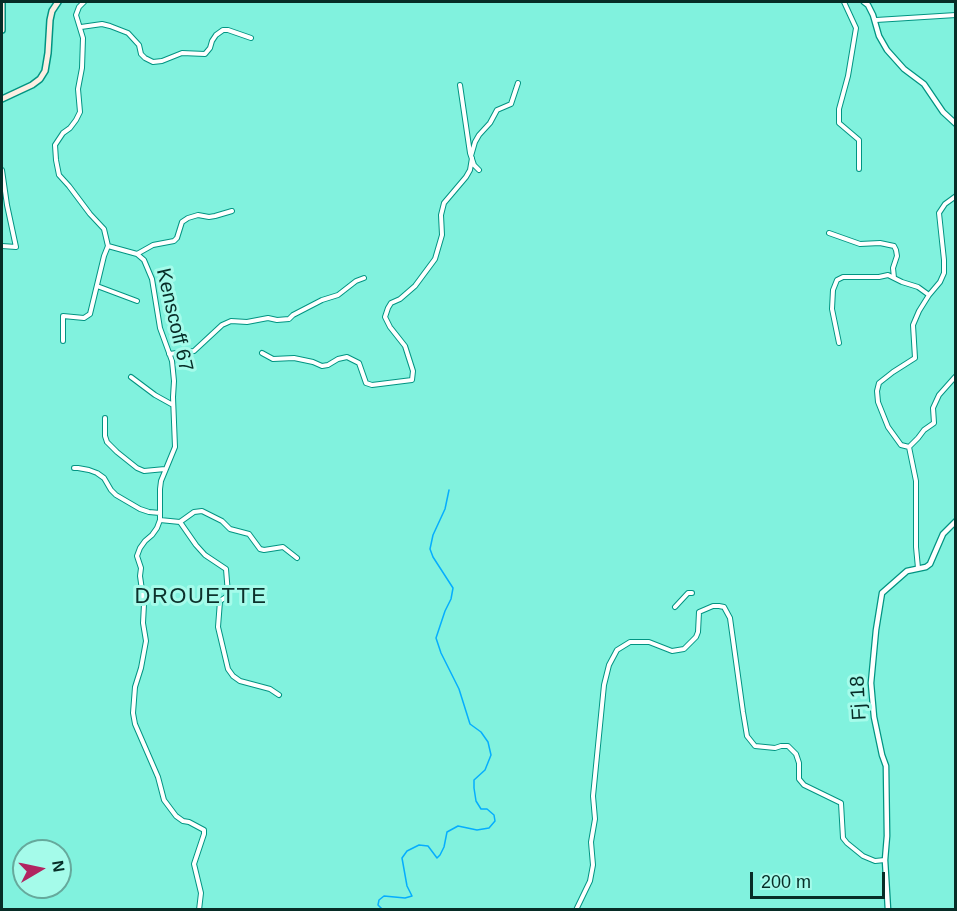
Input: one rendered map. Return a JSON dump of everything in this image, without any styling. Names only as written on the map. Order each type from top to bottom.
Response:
[{"type":"main road","points":[[2,2],[2,30]]},
{"type":"main road","points":[[2,99],[32,85],[45,71],[50,20],[52,11],[58,2]]},
{"type":"street","points":[[63,341],[63,317],[87,317],[93,308],[108,246],[104,229],[59,175],[56,160],[55,145],[80,112],[78,89],[82,68],[83,38],[76,15],[84,2]]},
{"type":"street","points":[[844,2],[856,28],[848,75],[839,109],[839,123],[860,140],[859,169]]},
{"type":"street","points":[[864,2],[876,20],[879,36],[887,50],[904,69],[924,84],[943,112],[956,124]]},
{"type":"street","points":[[876,20],[956,15]]},
{"type":"street","points":[[81,27],[102,24],[128,33],[139,45],[141,54],[153,62],[182,53],[205,54],[216,35],[223,30],[251,38]]},
{"type":"street","points":[[262,353],[273,359],[294,358],[322,366],[346,357],[359,363],[366,383],[372,385],[412,380],[413,371],[405,346],[390,327],[386,317],[388,308],[391,303],[400,299],[415,286],[435,259],[442,236],[441,215],[444,203],[470,170],[471,157],[479,135],[496,110],[511,104],[518,84]]},
{"type":"street","points":[[460,85],[471,157],[479,170]]},
{"type":"street","points":[[2,170],[16,247],[2,246]]},
{"type":"street","points":[[909,447],[901,445],[888,427],[878,402],[877,391],[879,383],[915,357],[913,325],[919,311],[944,273],[939,213],[945,204],[956,196]]},
{"type":"street","points":[[137,254],[153,245],[174,241],[182,222],[188,218],[198,215],[209,217],[232,211]]},
{"type":"street","points":[[829,233],[860,244],[880,243],[894,246],[897,256],[893,268],[894,278]]},
{"type":"street","name":"Kenscoff 67","points":[[108,246],[137,254],[144,260],[152,279],[160,328],[172,362],[176,447],[165,469],[160,489],[160,520]]},
{"type":"street","points":[[839,343],[832,309],[833,290],[837,280],[843,277],[888,275],[918,287],[929,295]]},
{"type":"street","points":[[169,354],[194,351],[222,325],[231,321],[289,319],[322,300],[338,295],[356,281],[364,278]]},
{"type":"street","points":[[97,286],[137,301]]},
{"type":"street","points":[[909,447],[924,430],[934,423],[933,408],[939,395],[956,376]]},
{"type":"street","points":[[131,377],[173,406]]},
{"type":"street","points":[[105,418],[107,442],[117,452],[144,471],[165,469]]},
{"type":"street","points":[[909,447],[916,481],[918,568]]},
{"type":"street","points":[[74,468],[89,470],[104,478],[116,495],[140,509],[160,513]]},
{"type":"street","points":[[199,909],[201,893],[194,864],[204,830],[176,816],[164,800],[158,777],[135,724],[133,713],[135,687],[146,641],[141,568],[137,556],[160,520],[180,522],[194,512],[202,511],[230,529],[249,534],[260,549],[283,547],[297,558]]},
{"type":"street","name":"Fj 18","points":[[888,909],[885,860],[886,766],[874,717],[870,683],[882,593],[907,571],[930,564],[943,534],[956,521]]},
{"type":"street","points":[[180,522],[196,545],[206,555],[225,567],[228,572],[228,594],[220,601],[218,627],[228,669],[240,681],[270,689],[279,695]]},
{"type":"street","points":[[675,607],[688,593],[692,593]]},
{"type":"street","points":[[576,909],[590,881],[593,865],[591,842],[595,819],[593,796],[604,685],[609,665],[616,650],[630,642],[649,642],[672,651],[684,649],[696,637],[699,612],[713,606],[724,608],[730,618],[747,736],[755,746],[775,748],[788,746],[796,754],[799,763],[799,779],[804,785],[841,803],[843,838],[847,843],[863,856],[875,861],[885,860]]},
{"type":"waterway","points":[[383,910],[378,905],[379,900],[384,896],[405,898],[412,896],[407,886],[402,858],[407,851],[419,845],[428,846],[437,858],[444,847],[447,832],[458,826],[477,830],[489,828],[495,821],[494,815],[487,809],[481,809],[476,801],[474,788],[474,780],[485,770],[491,755],[488,742],[481,732],[470,724],[459,689],[436,638],[453,588],[430,549],[433,535],[445,509],[449,490]]},
{"type":"district","name":"DROUETTE","points":[[201,597]]}]
